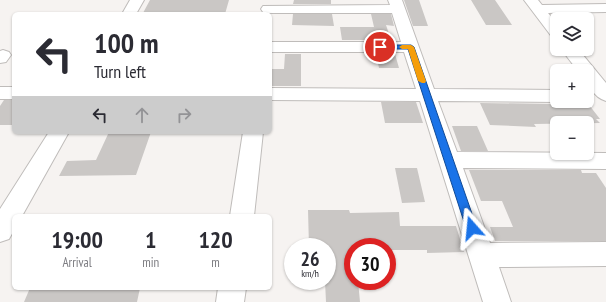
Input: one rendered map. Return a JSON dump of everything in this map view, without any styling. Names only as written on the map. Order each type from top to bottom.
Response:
[{"type":"street","points":[[130,12],[137,0]]},
{"type":"street","points":[[268,8],[397,4],[497,302]]},
{"type":"street","points":[[534,4],[606,8]]},
{"type":"street","points":[[534,4],[550,25]]},
{"type":"street","points":[[272,47],[411,47]]},
{"type":"street","points":[[575,56],[581,64]]},
{"type":"street","points":[[594,80],[606,95]]},
{"type":"street","points":[[272,94],[550,96]]},
{"type":"street","points":[[594,96],[606,95]]},
{"type":"street","points":[[0,231],[58,134]]},
{"type":"street","points":[[242,214],[253,134]]},
{"type":"street","points":[[449,160],[606,161]]},
{"type":"street","points":[[481,255],[606,254]]},
{"type":"street","points":[[230,302],[232,290]]},
{"type":"building","points":[[150,0],[229,0],[226,12],[144,12]]},
{"type":"building","points":[[294,0],[331,0],[331,4],[293,4]]},
{"type":"building","points":[[404,0],[419,0],[428,26],[413,26]]},
{"type":"building","points":[[471,0],[495,0],[512,25],[486,25]]},
{"type":"building","points":[[293,14],[332,14],[334,26],[292,25]]},
{"type":"building","points":[[371,14],[391,14],[394,26],[386,25],[391,40],[342,40],[340,27],[374,27]]},
{"type":"building","points":[[285,54],[301,54],[301,86],[272,86],[272,69],[284,69]]},
{"type":"building","points":[[376,54],[395,54],[399,68],[379,68]]},
{"type":"building","points":[[4,100],[12,100],[12,125],[0,125],[0,106]]},
{"type":"building","points":[[381,102],[416,102],[423,123],[385,123]]},
{"type":"building","points":[[480,103],[550,104],[550,108],[591,108],[600,119],[596,119],[600,123],[594,123],[594,116],[550,116],[550,124],[534,124],[536,127],[490,125]]},
{"type":"building","points":[[452,126],[477,126],[488,151],[461,151]]},
{"type":"building","points":[[108,134],[150,134],[136,175],[59,176],[67,161],[96,160]]},
{"type":"building","points":[[395,168],[417,168],[425,202],[402,203]]},
{"type":"building","points":[[469,170],[581,170],[582,173],[596,173],[606,188],[606,241],[495,241],[490,227],[513,227],[502,201],[481,201]]},
{"type":"building","points":[[308,210],[349,210],[350,213],[399,212],[400,226],[456,226],[464,252],[427,253],[427,250],[396,250],[396,238],[344,238],[344,290],[359,290],[360,302],[326,302],[325,290],[336,290],[336,238],[309,238]]},
{"type":"building","points":[[29,290],[140,290],[137,302],[24,302]]},
{"type":"slow traffic","points":[[402,47],[411,47],[422,81]]},
{"type":"route","points":[[380,47],[411,47],[472,228]]}]
